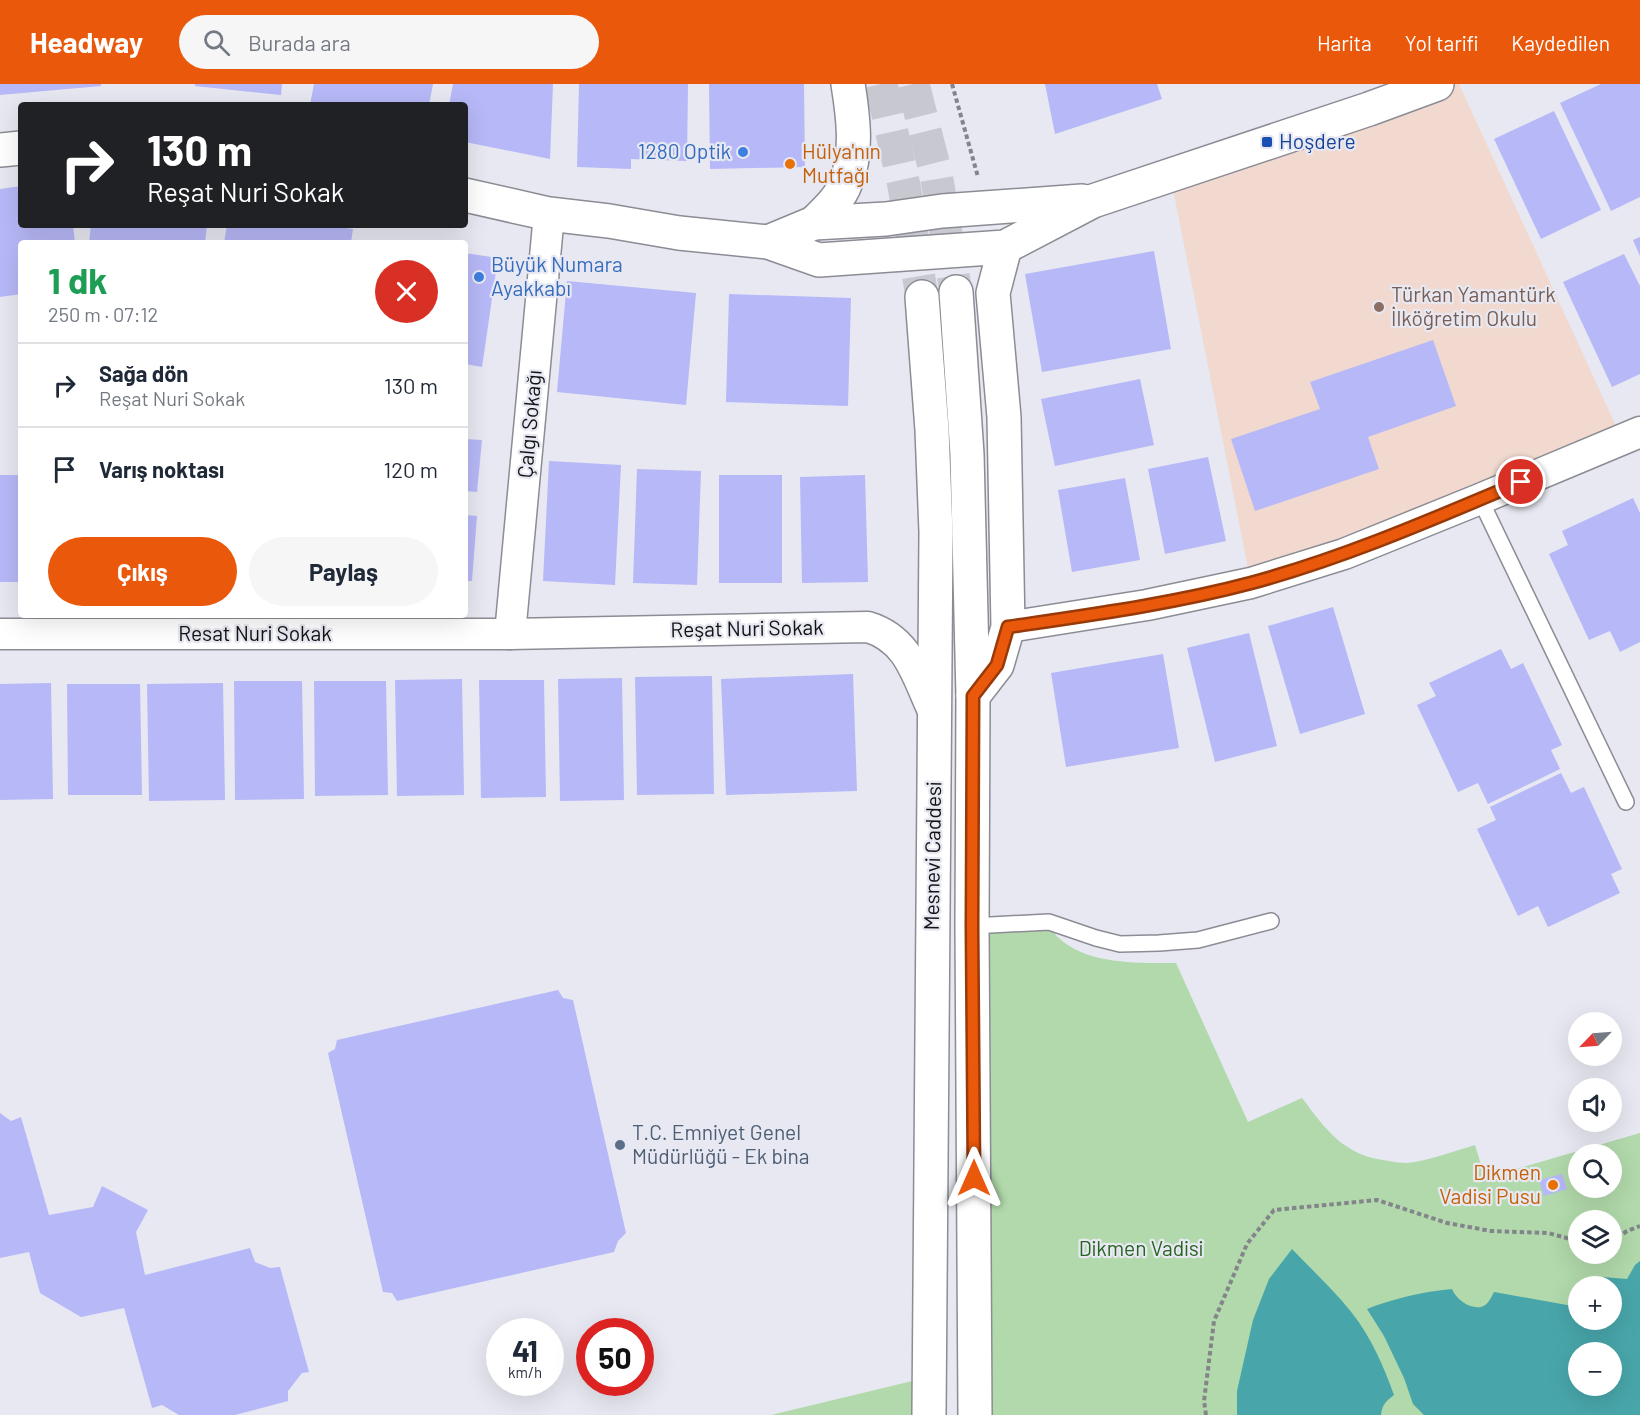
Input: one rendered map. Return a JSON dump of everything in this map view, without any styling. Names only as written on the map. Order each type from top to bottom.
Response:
[{"type":"main road","points":[[814,223],[834,203],[846,183],[852,153],[853,119],[848,84]]},
{"type":"main road","points":[[468,196],[549,214],[768,242],[819,260],[1005,247],[1093,201],[1437,84]]},
{"type":"main road","points":[[0,150],[18,148]]},
{"type":"main road","points":[[768,242],[814,223],[886,219],[942,211],[1093,201]]},
{"type":"main road","points":[[973,696],[997,665],[1008,627],[1004,417],[993,293],[1005,247]]},
{"type":"main road","name":"Mesnevi Caddesi","points":[[956,292],[967,454],[973,696],[975,1415]]},
{"type":"main road","name":"Mesnevi Caddesi","points":[[922,297],[932,430],[936,532],[929,1415]]},
{"type":"street","name":"Çalgı Sokağı","points":[[510,634],[549,214]]},
{"type":"street","points":[[1008,627],[1147,605],[1251,583],[1344,554],[1640,432]]},
{"type":"street","name":"Reşat Nuri Sokak","points":[[510,634],[868,627],[886,634],[903,648],[935,716]]},
{"type":"street","name":"Resat Nuri Sokak","points":[[0,634],[510,634]]},
{"type":"lane","points":[[1480,499],[1626,802]]},
{"type":"lane","points":[[972,926],[1049,922],[1120,944],[1158,944],[1198,940],[1271,921]]},
{"type":"path","points":[[952,84],[979,181]]},
{"type":"path","points":[[1206,1415],[1204,1401],[1214,1321],[1247,1245],[1274,1210],[1377,1200],[1447,1223],[1491,1231],[1548,1233],[1568,1238]]},
{"type":"path","points":[[1622,1234],[1640,1226]]},
{"type":"shaded area","name":"Türkan Yamantürk İlköğretim Okulu","points":[[1437,84],[1459,84],[1622,439],[1251,583],[1170,174]]},
{"type":"green space","name":"Dikmen Vadisi","points":[[1049,922],[1057,937],[1071,947],[1099,958],[1114,961],[1176,963],[1248,1122],[1302,1098],[1338,1140],[1360,1154],[1407,1163],[1475,1145],[1485,1178],[1568,1154],[1568,1198],[1622,1198],[1622,1144],[1602,1144],[1640,1133],[1640,1415],[975,1415],[972,926]]},
{"type":"green space","points":[[929,1377],[929,1415],[771,1415]]},
{"type":"water","points":[[1292,1249],[1345,1305],[1371,1342],[1394,1395],[1382,1408],[1381,1415],[1237,1415],[1237,1391],[1253,1320],[1269,1279]]},
{"type":"water","points":[[1640,1261],[1640,1415],[1424,1415],[1413,1404],[1404,1378],[1384,1336],[1367,1309],[1409,1296],[1452,1289],[1460,1300],[1468,1305],[1481,1307],[1486,1305],[1494,1292],[1568,1305],[1568,1330],[1622,1330],[1622,1279],[1627,1279]]},
{"type":"building","points":[[0,84],[101,84],[101,86],[0,95]]},
{"type":"building","points":[[195,84],[282,84],[281,95],[195,86]]},
{"type":"building","points":[[314,84],[433,84],[430,102],[311,102]]},
{"type":"building","points":[[453,84],[553,84],[550,159],[468,143],[468,102],[450,102]]},
{"type":"building","points":[[579,84],[688,84],[687,161],[631,159],[631,169],[577,167]]},
{"type":"building","points":[[709,84],[804,84],[805,167],[710,169]]},
{"type":"building","points":[[1045,84],[1157,84],[1162,99],[1055,134]]},
{"type":"building","points":[[1601,84],[1640,84],[1640,197],[1611,211],[1560,103]]},
{"type":"building","points":[[1554,111],[1601,210],[1541,239],[1494,139]]},
{"type":"building","points":[[18,186],[18,228],[73,228],[75,240],[18,240],[18,294],[0,297],[0,189]]},
{"type":"building","points":[[91,228],[207,228],[205,240],[89,240]]},
{"type":"building","points":[[226,228],[353,229],[351,240],[224,240]]},
{"type":"building","points":[[1640,237],[1640,256],[1633,240]]},
{"type":"building","points":[[1154,251],[1171,349],[1042,372],[1025,274]]},
{"type":"building","points":[[468,253],[498,258],[482,367],[468,365]]},
{"type":"building","points":[[1624,254],[1640,286],[1640,374],[1612,387],[1563,282]]},
{"type":"building","points":[[567,281],[696,293],[686,405],[557,392]]},
{"type":"building","points":[[729,294],[851,298],[848,406],[726,402]]},
{"type":"building","points":[[1433,340],[1456,406],[1368,437],[1379,469],[1255,511],[1231,439],[1320,409],[1310,382]]},
{"type":"building","points":[[1140,379],[1154,445],[1055,466],[1041,399]]},
{"type":"building","points":[[468,439],[482,440],[477,492],[468,491]]},
{"type":"building","points":[[1208,457],[1226,541],[1165,554],[1148,469]]},
{"type":"building","points":[[549,461],[621,465],[615,585],[543,581]]},
{"type":"building","points":[[637,469],[701,471],[697,585],[633,583]]},
{"type":"building","points":[[0,475],[18,475],[18,582],[0,582]]},
{"type":"building","points":[[719,475],[782,475],[782,583],[719,583]]},
{"type":"building","points":[[865,475],[868,582],[802,583],[800,477]]},
{"type":"building","points":[[1125,478],[1140,560],[1072,572],[1058,490]]},
{"type":"building","points":[[1633,498],[1640,513],[1640,642],[1620,652],[1610,631],[1589,640],[1549,554],[1568,545],[1562,531]]},
{"type":"building","points":[[468,515],[477,516],[472,581],[468,581]]},
{"type":"building","points":[[1333,607],[1365,714],[1300,734],[1268,626]]},
{"type":"building","points":[[1249,633],[1277,746],[1215,762],[1187,648]]},
{"type":"building","points":[[1501,649],[1511,669],[1523,663],[1562,745],[1551,750],[1560,769],[1488,804],[1478,783],[1458,792],[1417,705],[1436,696],[1429,683]]},
{"type":"building","points":[[1163,654],[1179,748],[1066,767],[1051,673]]},
{"type":"building","points":[[853,674],[857,791],[726,795],[721,679]]},
{"type":"building","points":[[712,676],[714,794],[637,795],[635,677]]},
{"type":"building","points":[[622,678],[624,800],[560,801],[558,679]]},
{"type":"building","points":[[462,679],[464,795],[397,796],[395,680]]},
{"type":"building","points":[[479,680],[544,680],[546,797],[481,798]]},
{"type":"building","points":[[234,681],[302,681],[304,799],[235,800]]},
{"type":"building","points":[[314,681],[386,681],[388,795],[315,796]]},
{"type":"building","points":[[51,683],[53,799],[0,800],[0,684]]},
{"type":"building","points":[[223,683],[225,800],[149,801],[147,684]]},
{"type":"building","points":[[67,684],[140,684],[142,795],[68,795]]},
{"type":"building","points":[[1561,773],[1571,793],[1584,787],[1622,869],[1611,874],[1620,893],[1548,927],[1538,906],[1518,916],[1477,829],[1496,820],[1490,807]]},
{"type":"building","points":[[558,990],[563,998],[573,1000],[626,1233],[618,1241],[614,1252],[397,1301],[392,1293],[383,1292],[328,1053],[335,1049],[337,1040]]},
{"type":"building","points":[[0,1113],[11,1121],[21,1117],[49,1215],[93,1207],[102,1186],[148,1210],[136,1232],[145,1275],[250,1248],[255,1262],[270,1268],[280,1267],[309,1372],[302,1373],[288,1391],[288,1401],[235,1415],[179,1415],[162,1405],[152,1408],[124,1308],[81,1317],[40,1293],[29,1252],[0,1258]]},
{"type":"building","name":"Dikmen Vadisi Pusu","points":[[1562,1174],[1567,1189],[1544,1196],[1539,1180]]},
{"type":"tunnel","points":[[881,84],[904,186],[922,297]]},
{"type":"tunnel","points":[[913,84],[936,174],[956,292]]},
{"type":"place","name":"Hoşdere","points":[[1267,142]]},
{"type":"place","name":"1280 Optik","points":[[743,152]]},
{"type":"place","name":"Hülya'nın Mutfağı","points":[[790,164]]},
{"type":"place","name":"Büyük Numara Ayakkabı","points":[[479,277]]},
{"type":"place","name":"Türkan Yamantürk İlköğretim Okulu","points":[[1379,307]]},
{"type":"place","name":"T.C. Emniyet Genel Müdürlüğü - Ek bina","points":[[620,1145]]},
{"type":"place","name":"Dikmen Vadisi Pusu","points":[[1553,1185]]},
{"type":"route","points":[[974,1178],[973,696],[997,665],[1008,627],[1147,605],[1251,583],[1344,554],[1521,482]]}]
